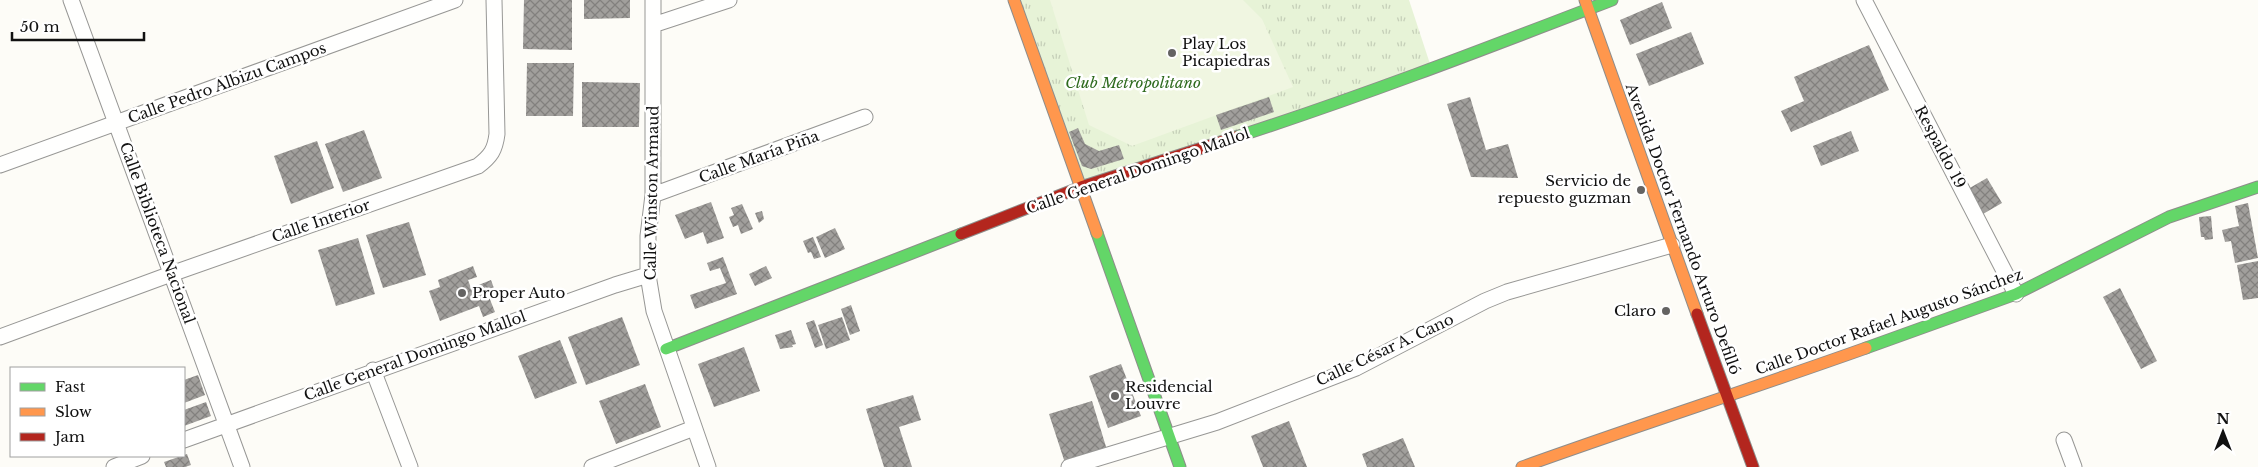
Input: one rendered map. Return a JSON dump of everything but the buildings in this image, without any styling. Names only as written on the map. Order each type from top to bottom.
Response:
[{"type":"street","name":"Calle Biblioteca Nacional","points":[[71,0],[242,467]]},
{"type":"street","name":"Calle Pedro Albizu Campos","points":[[0,165],[455,0]]},
{"type":"street","name":"Calle Interior","points":[[0,337],[171,274],[478,166],[490,158],[495,150],[497,134],[494,0]]},
{"type":"street","name":"Calle Winston Armaud","points":[[653,0],[653,195],[648,236],[648,275],[654,311],[708,467]]},
{"type":"street","points":[[653,25],[730,0]]},
{"type":"street","points":[[1014,0],[1180,467]]},
{"type":"street","name":"Calle General Domingo Mallol","points":[[666,349],[1081,187],[1328,108],[1432,70],[1587,4],[1612,0]]},
{"type":"street","name":"Respaldo 19","points":[[1864,0],[2016,294]]},
{"type":"street","name":"Avenida Doctor Fernando Arturo Defilló","points":[[1587,4],[1753,467]]},
{"type":"street","name":"Calle María Piña","points":[[653,195],[865,117]]},
{"type":"street","name":"Calle Doctor Rafael Augusto Sánchez","points":[[1522,467],[2016,294],[2169,217],[2258,187]]},
{"type":"street","name":"Calle César A. Cano","points":[[1069,467],[1218,422],[1356,368],[1485,301],[1508,292],[1672,245]]},
{"type":"street","name":"Calle General Domingo Mallol","points":[[185,440],[226,423],[614,284],[648,275]]},
{"type":"street","points":[[373,370],[410,467]]},
{"type":"street","points":[[592,467],[694,428]]},
{"type":"street","points":[[2064,440],[2074,467]]},
{"type":"street","points":[[114,467],[139,457]]},
{"type":"green space","name":"Club Metropolitano","points":[[1014,0],[1409,0],[1432,70],[1081,187]]},
{"type":"green space","name":"Play Los Picapiedras","points":[[1050,0],[1243,0],[1262,19],[1293,87],[1132,146],[1089,125]]},
{"type":"traffic: fast","points":[[1236,137],[1472,54],[1612,0]]},
{"type":"traffic: fast","points":[[1866,348],[2016,294],[2169,217],[2258,187]]},
{"type":"traffic: fast","points":[[1097,233],[1180,467]]},
{"type":"traffic: fast","points":[[666,349],[961,234]]},
{"type":"traffic: slow","points":[[1014,0],[1097,233]]},
{"type":"traffic: slow","points":[[1585,0],[1697,314]]},
{"type":"traffic: slow","points":[[1522,467],[1866,348]]},
{"type":"traffic: jam","points":[[961,234],[1081,187],[1236,137]]},
{"type":"traffic: jam","points":[[1697,314],[1753,467]]},
{"type":"place","name":"Play Los Picapiedras","points":[[1172,53]]},
{"type":"place","name":"Servicio de repuesto guzman","points":[[1641,190]]},
{"type":"place","name":"Proper Auto","points":[[462,293]]},
{"type":"place","name":"Claro","points":[[1666,311]]},
{"type":"place","name":"Residencial Louvre","points":[[1115,396]]}]
